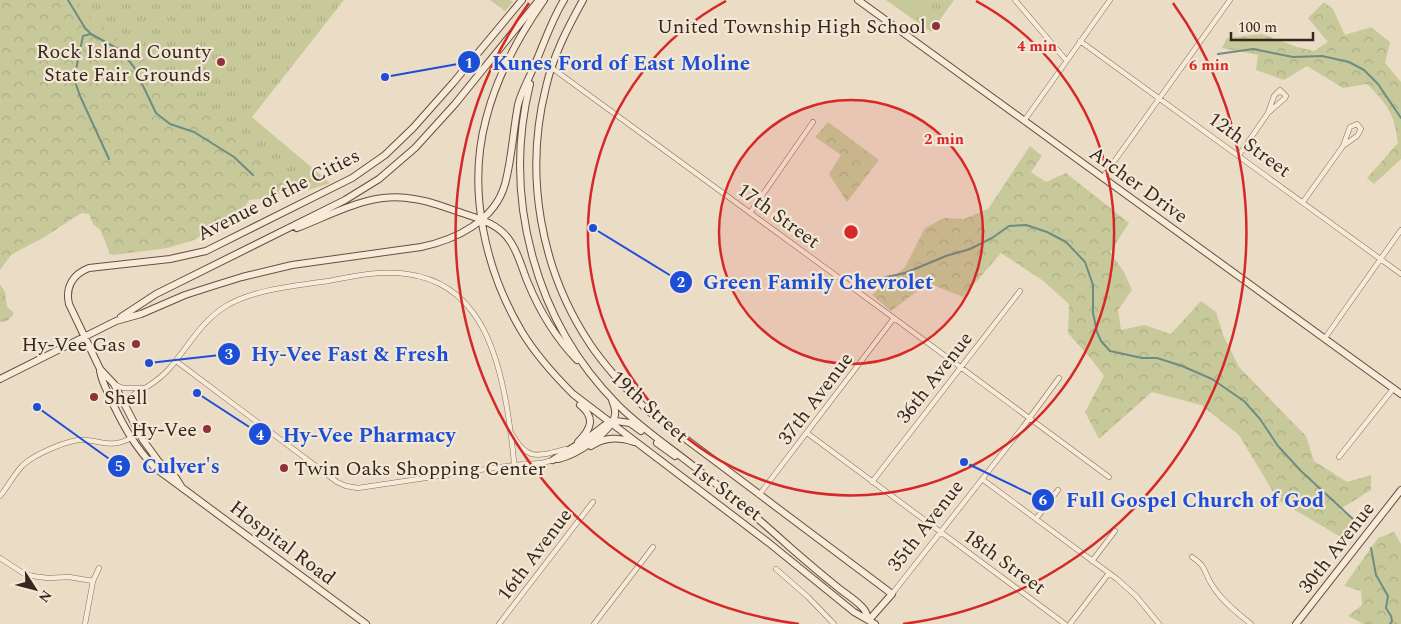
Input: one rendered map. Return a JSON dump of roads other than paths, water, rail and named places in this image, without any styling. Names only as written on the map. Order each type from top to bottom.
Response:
[{"type":"main road","name":"Avenue of the Cities","points":[[84,336],[68,300],[70,282],[77,274],[89,268],[170,259],[206,250],[352,178],[385,155],[413,128],[522,0]]},
{"type":"main road","name":"Avenue of the Cities","points":[[0,379],[116,321],[156,294],[354,195],[378,179],[401,161],[462,96],[539,0]]},
{"type":"main road","points":[[482,219],[480,160],[486,120],[512,50],[544,0]]},
{"type":"main road","name":"Avenue of the Cities","points":[[116,321],[142,314],[194,292],[271,270],[321,260],[431,245],[460,234],[482,219],[498,200],[505,186],[519,103],[548,31],[564,0]]},
{"type":"main road","points":[[552,68],[583,0]]},
{"type":"main road","name":"Archer Drive","points":[[858,0],[1401,394]]},
{"type":"main road","name":"19th Street","points":[[538,59],[527,97],[521,137],[520,177],[525,226],[532,256],[548,303],[573,349],[610,396],[644,428],[710,478],[817,571],[864,608],[870,623]]},
{"type":"main road","name":"19th Street","points":[[552,68],[546,85],[539,122],[536,176],[541,226],[552,268],[565,301],[594,350],[622,385],[647,410],[759,496],[892,594]]},
{"type":"main road","name":"Avenue of the Cities","points":[[263,241],[347,206],[380,198],[402,197],[426,201],[482,219],[500,230],[509,239],[546,320],[568,350],[597,381]]},
{"type":"main road","name":"1st Street","points":[[482,219],[490,260],[500,288],[513,315],[527,340],[552,372],[573,394],[769,543],[870,623]]},
{"type":"main road","points":[[513,315],[517,329],[535,358],[553,380],[589,414],[590,427],[572,449]]},
{"type":"main road","name":"Hospital Road","points":[[84,336],[100,369],[102,382],[114,404],[120,421],[154,467],[366,624]]},
{"type":"main road","name":"Hospital Road","points":[[100,369],[114,384],[143,440],[159,462],[176,478],[181,486]]},
{"type":"main road","points":[[555,459],[568,457],[576,453],[607,430],[615,411],[610,396]]},
{"type":"main road","points":[[555,459],[605,425],[621,421],[630,423],[668,452],[710,478]]},
{"type":"main road","points":[[555,459],[570,460],[597,442],[606,440],[618,439],[639,444]]},
{"type":"main road","name":"30th Avenue","points":[[1296,624],[1401,490]]},
{"type":"main road","name":"35th Avenue","points":[[870,623],[892,594]]},
{"type":"street","points":[[1015,0],[1066,60]]},
{"type":"street","points":[[1024,121],[1110,0]]},
{"type":"street","points":[[1103,177],[1230,0]]},
{"type":"street","name":"12th Street","points":[[1080,41],[1160,97],[1401,274]]},
{"type":"street","name":"17th Street","points":[[552,68],[1109,477]]},
{"type":"street","points":[[1239,155],[1268,113],[1276,92],[1280,90],[1286,96],[1285,98],[1268,113]]},
{"type":"street","points":[[750,213],[813,122]]},
{"type":"street","points":[[1304,202],[1343,146],[1350,127],[1354,124],[1360,126],[1359,134],[1343,146]]},
{"type":"street","points":[[1324,338],[1401,230]]},
{"type":"street","points":[[114,404],[161,377],[206,322],[234,302],[280,289],[348,277],[388,273],[409,274],[432,281],[452,291],[480,321],[493,348],[499,367],[514,464]]},
{"type":"street","name":"36th Avenue","points":[[872,482],[1020,291]]},
{"type":"street","name":"37th Avenue","points":[[759,496],[894,318]]},
{"type":"street","points":[[176,361],[338,482],[346,486],[358,488],[514,464],[542,463],[555,459]]},
{"type":"street","name":"35th Avenue","points":[[892,594],[1059,378]]},
{"type":"street","points":[[114,384],[124,388],[144,388]]},
{"type":"street","points":[[1340,457],[1393,389]]},
{"type":"street","points":[[510,431],[522,447],[534,455],[538,456],[572,449]]},
{"type":"street","name":"18th Street","points":[[806,434],[1065,624]]},
{"type":"street","points":[[0,496],[21,467],[38,455],[74,440],[86,440],[111,445],[122,443],[131,438]]},
{"type":"street","points":[[982,480],[1110,574],[1136,596],[1158,624]]},
{"type":"street","points":[[1036,519],[1058,490]]},
{"type":"street","name":"16th Avenue","points":[[499,624],[592,502]]},
{"type":"street","points":[[1092,561],[1115,531]]},
{"type":"street","points":[[594,624],[653,547]]},
{"type":"street","points":[[1192,557],[1202,564],[1216,592],[1251,624]]},
{"type":"street","points":[[0,558],[23,573],[32,576],[48,578],[69,577],[93,581]]},
{"type":"street","points":[[85,624],[93,581],[100,568]]},
{"type":"street","points":[[776,569],[808,597],[834,624]]},
{"type":"street","points":[[1070,624],[1110,574]]},
{"type":"waterway","points":[[68,0],[85,28],[91,34],[120,50],[134,67],[156,113],[170,124],[194,132],[234,157],[253,175]]},
{"type":"waterway","points":[[91,34],[83,36],[74,79],[109,159]]},
{"type":"waterway","points":[[1218,54],[1253,49],[1293,57],[1322,56],[1349,62],[1364,70],[1378,84],[1401,118]]},
{"type":"waterway","points":[[867,284],[882,278],[905,273],[946,256],[970,249],[992,238],[1009,226],[1026,225],[1047,232],[1066,242],[1085,262],[1093,285],[1093,313],[1097,332],[1101,341],[1110,351],[1142,358],[1157,358],[1182,366],[1212,379],[1244,401],[1260,419],[1278,446],[1301,471],[1354,520]]},
{"type":"waterway","points":[[1371,548],[1376,575],[1388,596],[1386,608],[1391,616],[1392,621],[1390,624]]},
{"type":"place","name":"United Township High School","points":[[936,26]]},
{"type":"place","name":"Rock Island County State Fair Grounds","points":[[221,62]]},
{"type":"place","name":"Kunes Ford of East Moline","points":[[385,77]]},
{"type":"place","name":"Green Family Chevrolet","points":[[593,228]]},
{"type":"place","name":"Hy-Vee Gas","points":[[136,344]]},
{"type":"place","name":"Hy-Vee Fast & Fresh","points":[[149,363]]},
{"type":"place","name":"Hy-Vee Pharmacy","points":[[197,393]]},
{"type":"place","name":"Shell","points":[[94,397]]},
{"type":"place","name":"Culver's","points":[[37,407]]},
{"type":"place","name":"Hy-Vee","points":[[207,429]]},
{"type":"place","name":"Full Gospel Church of God","points":[[964,462]]},
{"type":"place","name":"Twin Oaks Shopping Center","points":[[284,468]]}]
